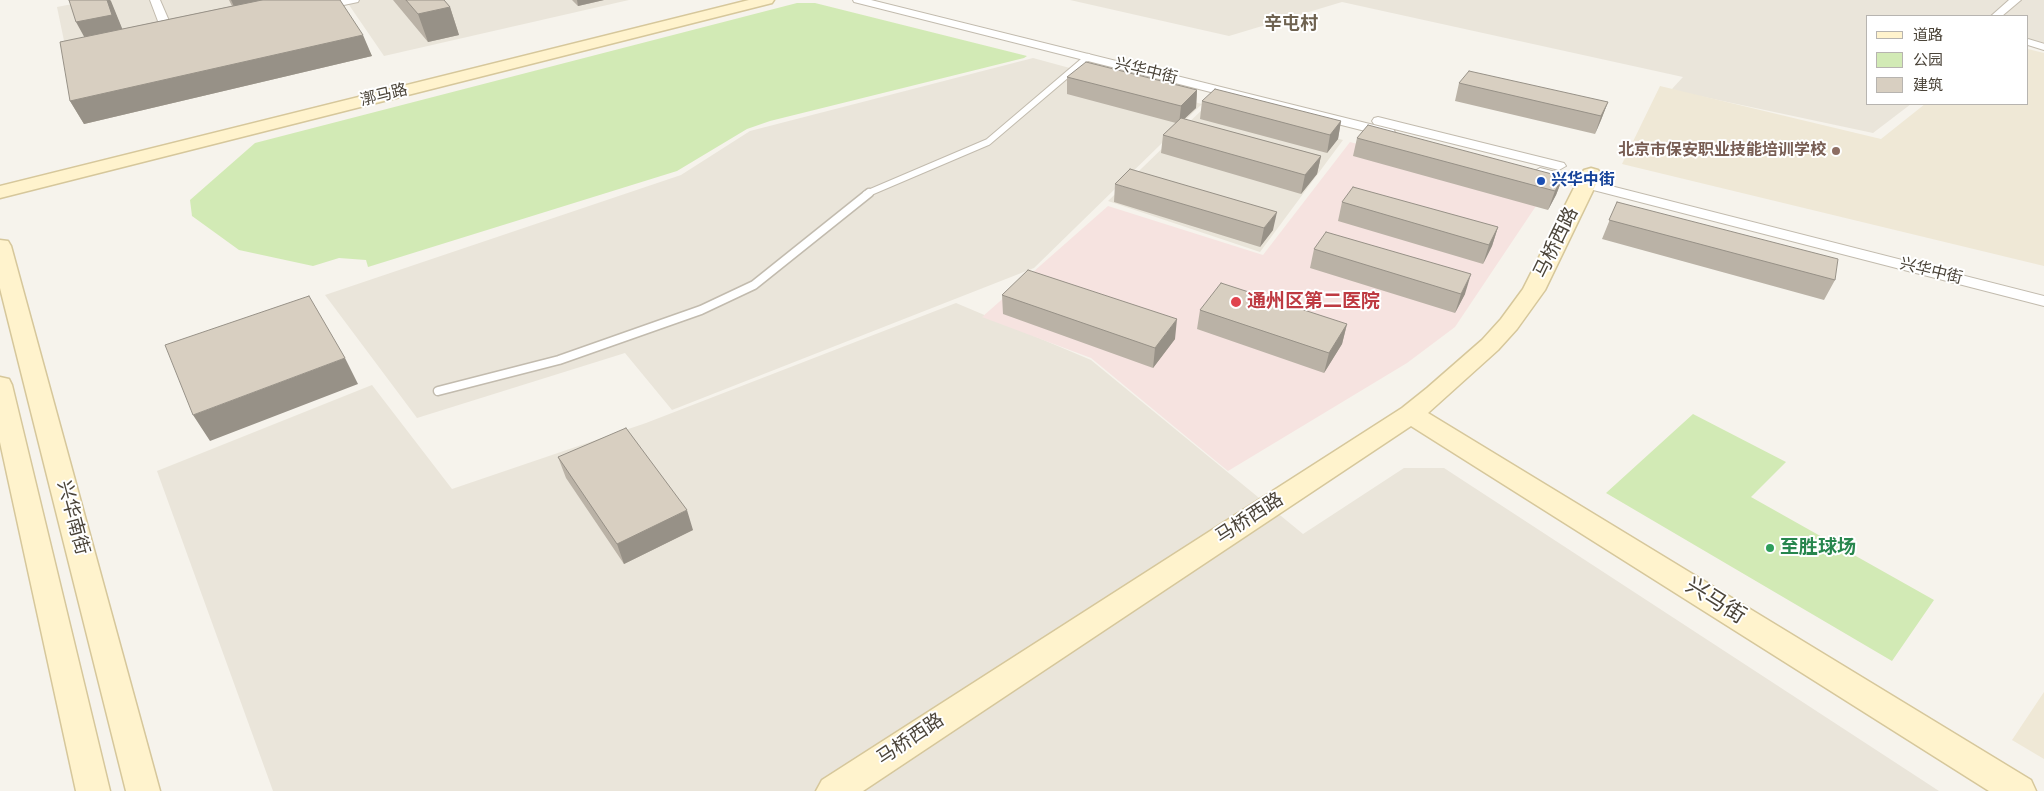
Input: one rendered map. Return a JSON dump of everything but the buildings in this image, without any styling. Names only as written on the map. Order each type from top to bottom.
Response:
[{"type":"main road","name":"漷马路","points":[[0,177],[712,0]]},
{"type":"main road","name":"漷马路","points":[[0,192],[767,0]]},
{"type":"main road","name":"马桥西路","points":[[834,791],[1411,414],[1468,367],[1509,324],[1534,290],[1589,179]]},
{"type":"main road","name":"兴华南街","points":[[0,246],[143,791]]},
{"type":"main road","name":"兴华南街","points":[[0,385],[93,791]]},
{"type":"main road","name":"兴马街","points":[[1411,414],[2018,791]]},
{"type":"street","points":[[155,0],[170,38]]},
{"type":"street","points":[[305,10],[325,3],[354,0]]},
{"type":"street","name":"兴华中街","points":[[858,0],[2044,288]]},
{"type":"street","name":"兴华中街","points":[[894,0],[1589,179],[2044,301]]},
{"type":"street","points":[[1997,15],[2016,0]]},
{"type":"lane","points":[[2029,42],[2044,47]]},
{"type":"lane","points":[[438,391],[558,360],[701,310],[754,285],[829,222],[864,196],[988,142],[1088,57]]},
{"type":"shaded area","points":[[93,0],[629,0],[384,56],[347,2],[68,60],[57,7]]},
{"type":"shaded area","points":[[1070,0],[2044,0],[2044,47],[2029,42],[2029,15],[1866,15],[1866,105],[1910,105],[1873,133],[1671,90],[1683,77],[1342,2],[1229,36]]},
{"type":"shaded area","name":"北京市保安职业技能培训学校","points":[[2029,49],[2044,53],[2044,266],[1622,164],[1660,86],[1881,139],[1924,105],[2029,105]]},
{"type":"shaded area","points":[[1033,58],[1202,104],[1034,268],[672,410],[625,353],[417,418],[325,295],[681,175],[750,131]]},
{"type":"shaded area","points":[[1208,104],[1343,140],[1260,252],[1108,201]]},
{"type":"shaded area","name":"通州区第二医院","points":[[1350,142],[1544,194],[1455,327],[1407,363],[1228,471],[1091,358],[982,317],[1108,206],[1263,255]]},
{"type":"shaded area","points":[[956,303],[1091,360],[1303,534],[1404,468],[1444,468],[1939,791],[273,791],[157,471],[372,385],[452,489],[646,423]]},
{"type":"shaded area","points":[[2044,692],[2044,759],[2012,740]]},
{"type":"green space","points":[[797,3],[815,3],[1027,56],[770,121],[747,129],[677,171],[368,267],[366,260],[339,258],[313,266],[239,250],[192,216],[190,200],[255,143]]},
{"type":"green space","name":"至胜球场","points":[[1693,414],[1786,462],[1751,497],[1934,600],[1892,661],[1606,493]]},
{"type":"place","name":"北京市保安职业技能培训学校","points":[[1836,151]]},
{"type":"place","name":"兴华中街","points":[[1541,181]]},
{"type":"place","name":"通州区第二医院","points":[[1236,302]]},
{"type":"place","name":"至胜球场","points":[[1770,548]]},
{"type":"district","name":"辛屯村","points":[[1291,25]]}]
